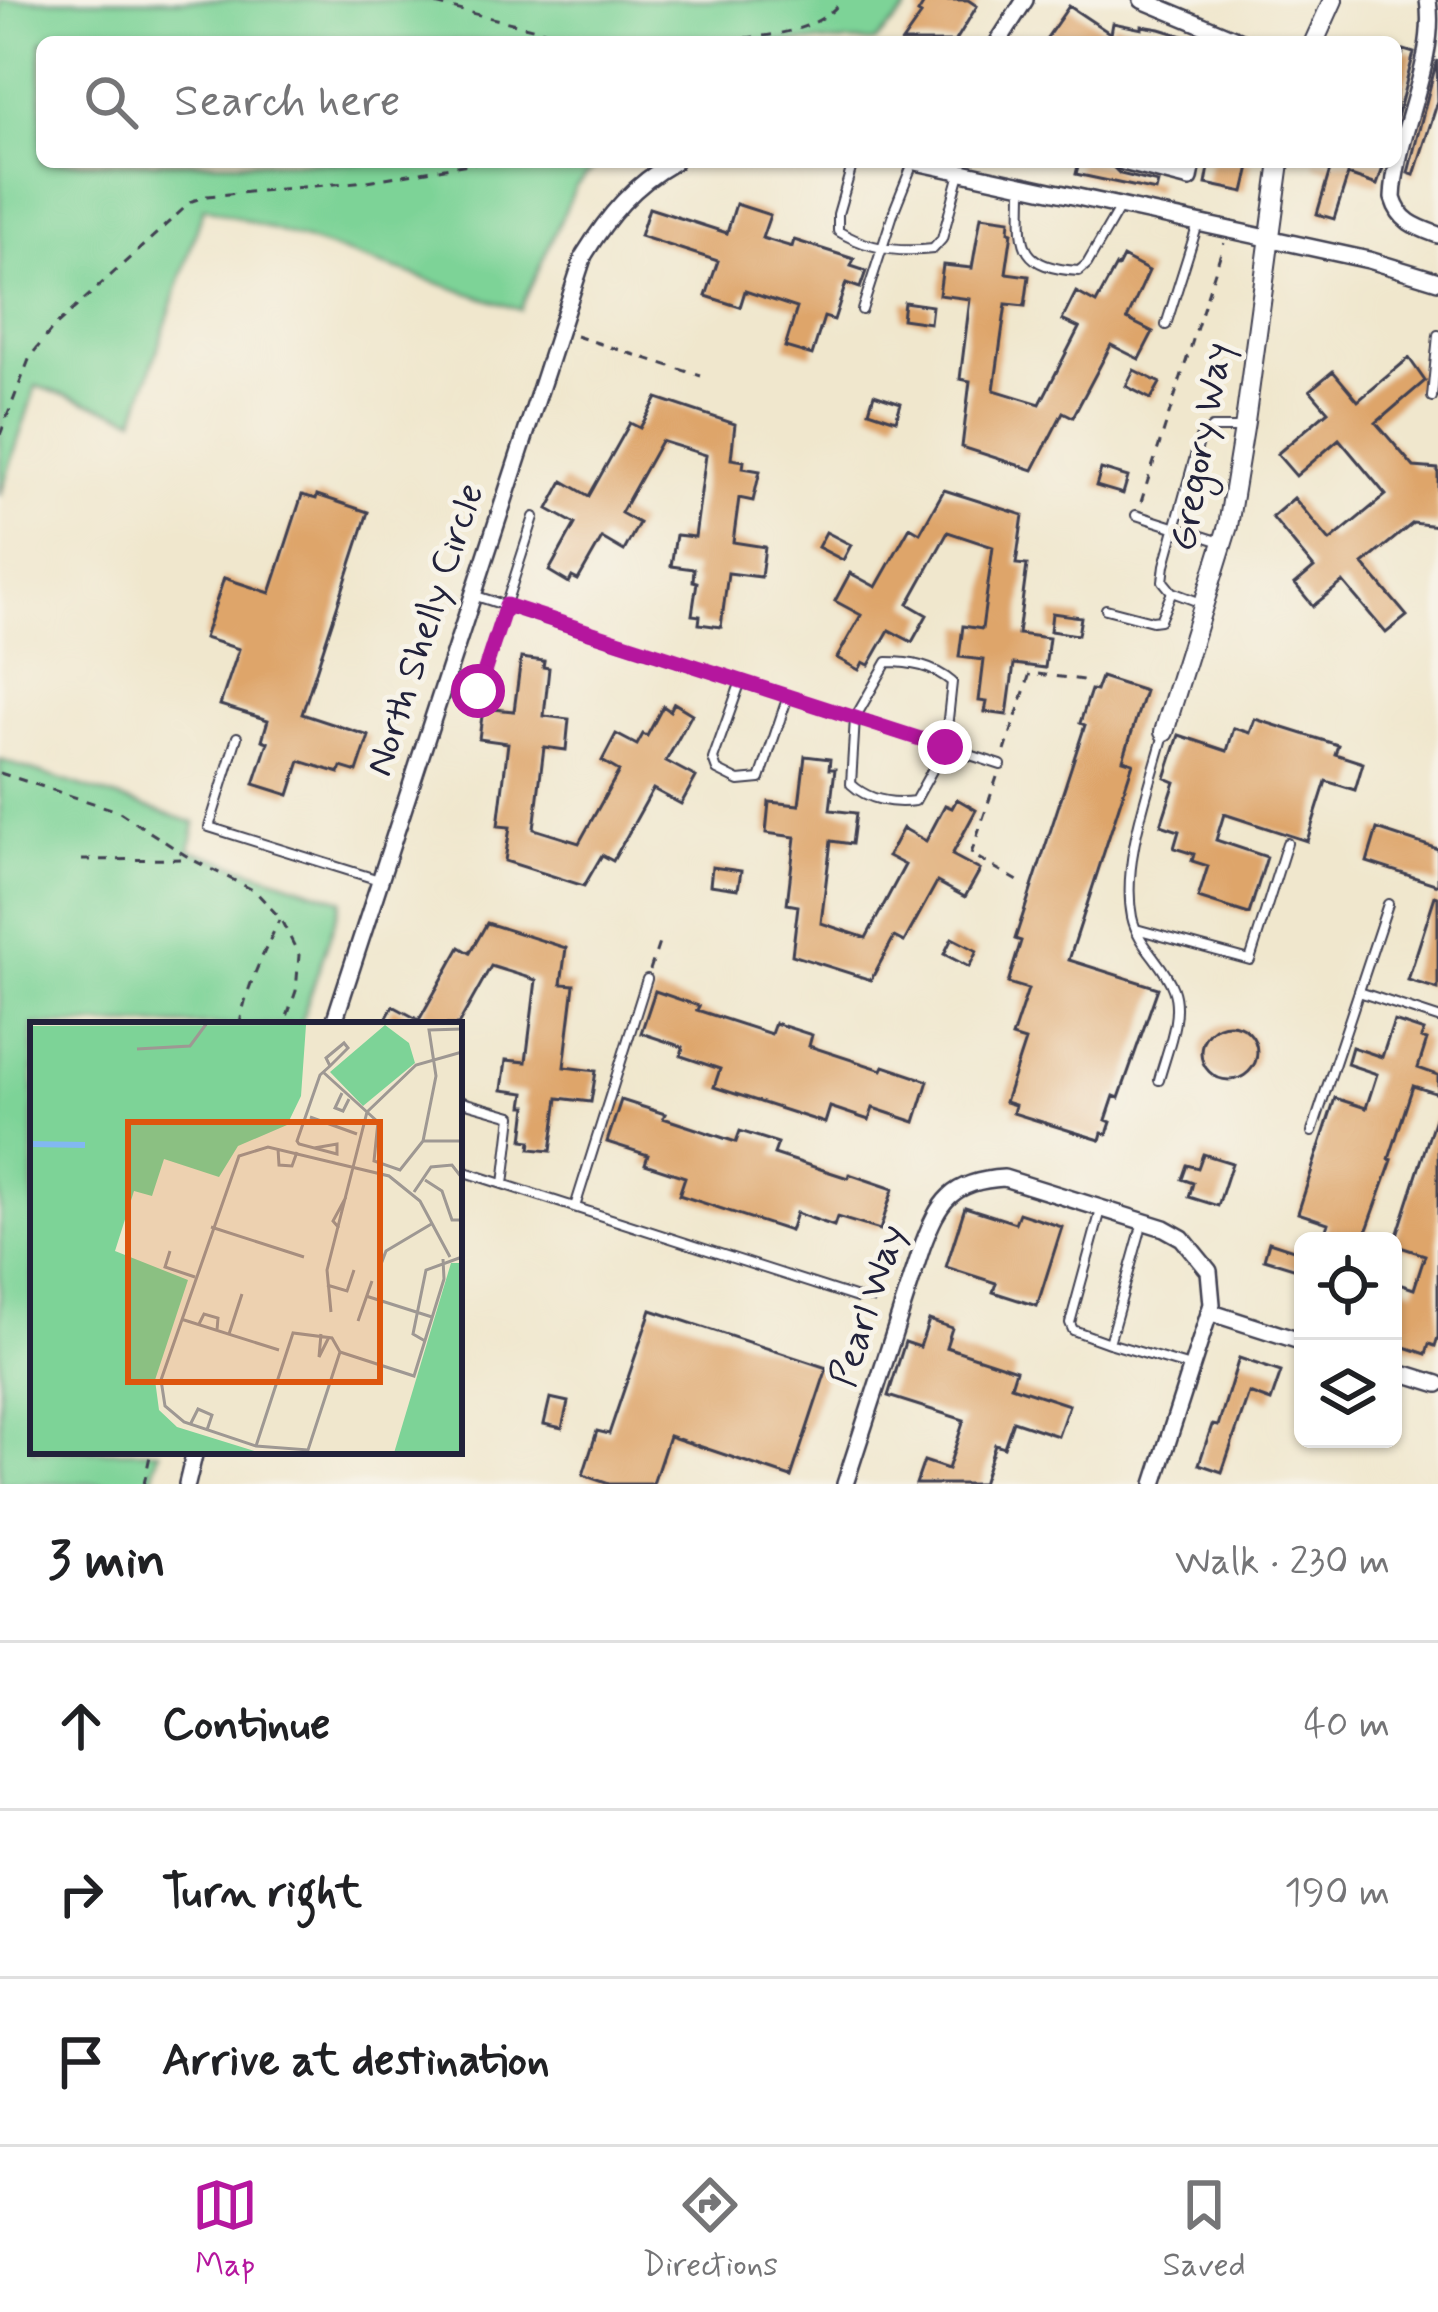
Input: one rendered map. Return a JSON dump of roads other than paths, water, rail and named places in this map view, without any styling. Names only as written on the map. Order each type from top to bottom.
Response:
[{"type":"street","points":[[1002,36],[1025,0]]},
{"type":"street","points":[[1142,0],[1229,36]]},
{"type":"street","points":[[1317,36],[1333,0]]},
{"type":"street","points":[[1402,161],[1429,50],[1428,0]]},
{"type":"street","name":"North Shelly Circle","points":[[334,1022],[584,255],[619,205],[665,168]]},
{"type":"street","points":[[943,168],[1369,260],[1438,281]]},
{"type":"street","points":[[1147,168],[1190,179],[1192,168]]},
{"type":"street","name":"Gregory Way","points":[[1164,733],[1223,543],[1244,428],[1279,168]]},
{"type":"street","points":[[1400,168],[1393,198],[1403,218],[1438,235]]},
{"type":"street","name":"Pearl Way","points":[[845,1484],[922,1247],[942,1201],[966,1185],[1004,1178],[1182,1238],[1209,1270],[1209,1312]]},
{"type":"street","points":[[1154,1484],[1209,1312],[1297,1340]]},
{"type":"street","points":[[1402,1373],[1438,1384]]},
{"type":"street","points":[[187,1484],[194,1454]]},
{"type":"lane","points":[[851,168],[838,231],[858,244],[908,252],[933,249],[941,239],[961,172]]},
{"type":"lane","points":[[862,310],[913,168]]},
{"type":"lane","points":[[1022,185],[1022,238],[1028,254],[1034,261],[1064,270],[1079,271],[1087,264],[1120,206]]},
{"type":"lane","points":[[1166,325],[1198,223]]},
{"type":"lane","points":[[1432,397],[1438,335]]},
{"type":"lane","points":[[1204,604],[1172,592],[1162,581],[1200,438],[1212,428],[1244,428]]},
{"type":"lane","points":[[1136,515],[1223,543]]},
{"type":"lane","points":[[478,691],[534,517]]},
{"type":"lane","points":[[1106,609],[1160,620],[1172,592]]},
{"type":"lane","points":[[472,594],[1001,765]]},
{"type":"lane","points":[[914,663],[952,682],[945,747],[915,800],[898,803],[870,797],[851,784],[855,718],[883,664],[914,663]]},
{"type":"lane","points":[[741,681],[713,759],[716,770],[739,782],[760,779],[788,696]]},
{"type":"lane","points":[[1159,1080],[1177,1010],[1173,988],[1140,940],[1130,891],[1135,843],[1164,733]]},
{"type":"lane","points":[[237,736],[209,827],[380,880]]},
{"type":"lane","points":[[1136,929],[1250,960],[1287,843]]},
{"type":"lane","points":[[1312,1132],[1388,904]]},
{"type":"lane","points":[[574,1207],[647,979]]},
{"type":"lane","points":[[1359,992],[1438,1018]]},
{"type":"lane","points":[[462,1103],[512,1116],[504,1184]]},
{"type":"lane","points":[[462,1171],[857,1298]]},
{"type":"lane","points":[[1101,1209],[1070,1323],[1073,1330],[1191,1367]]},
{"type":"lane","points":[[1108,1342],[1143,1222]]}]
